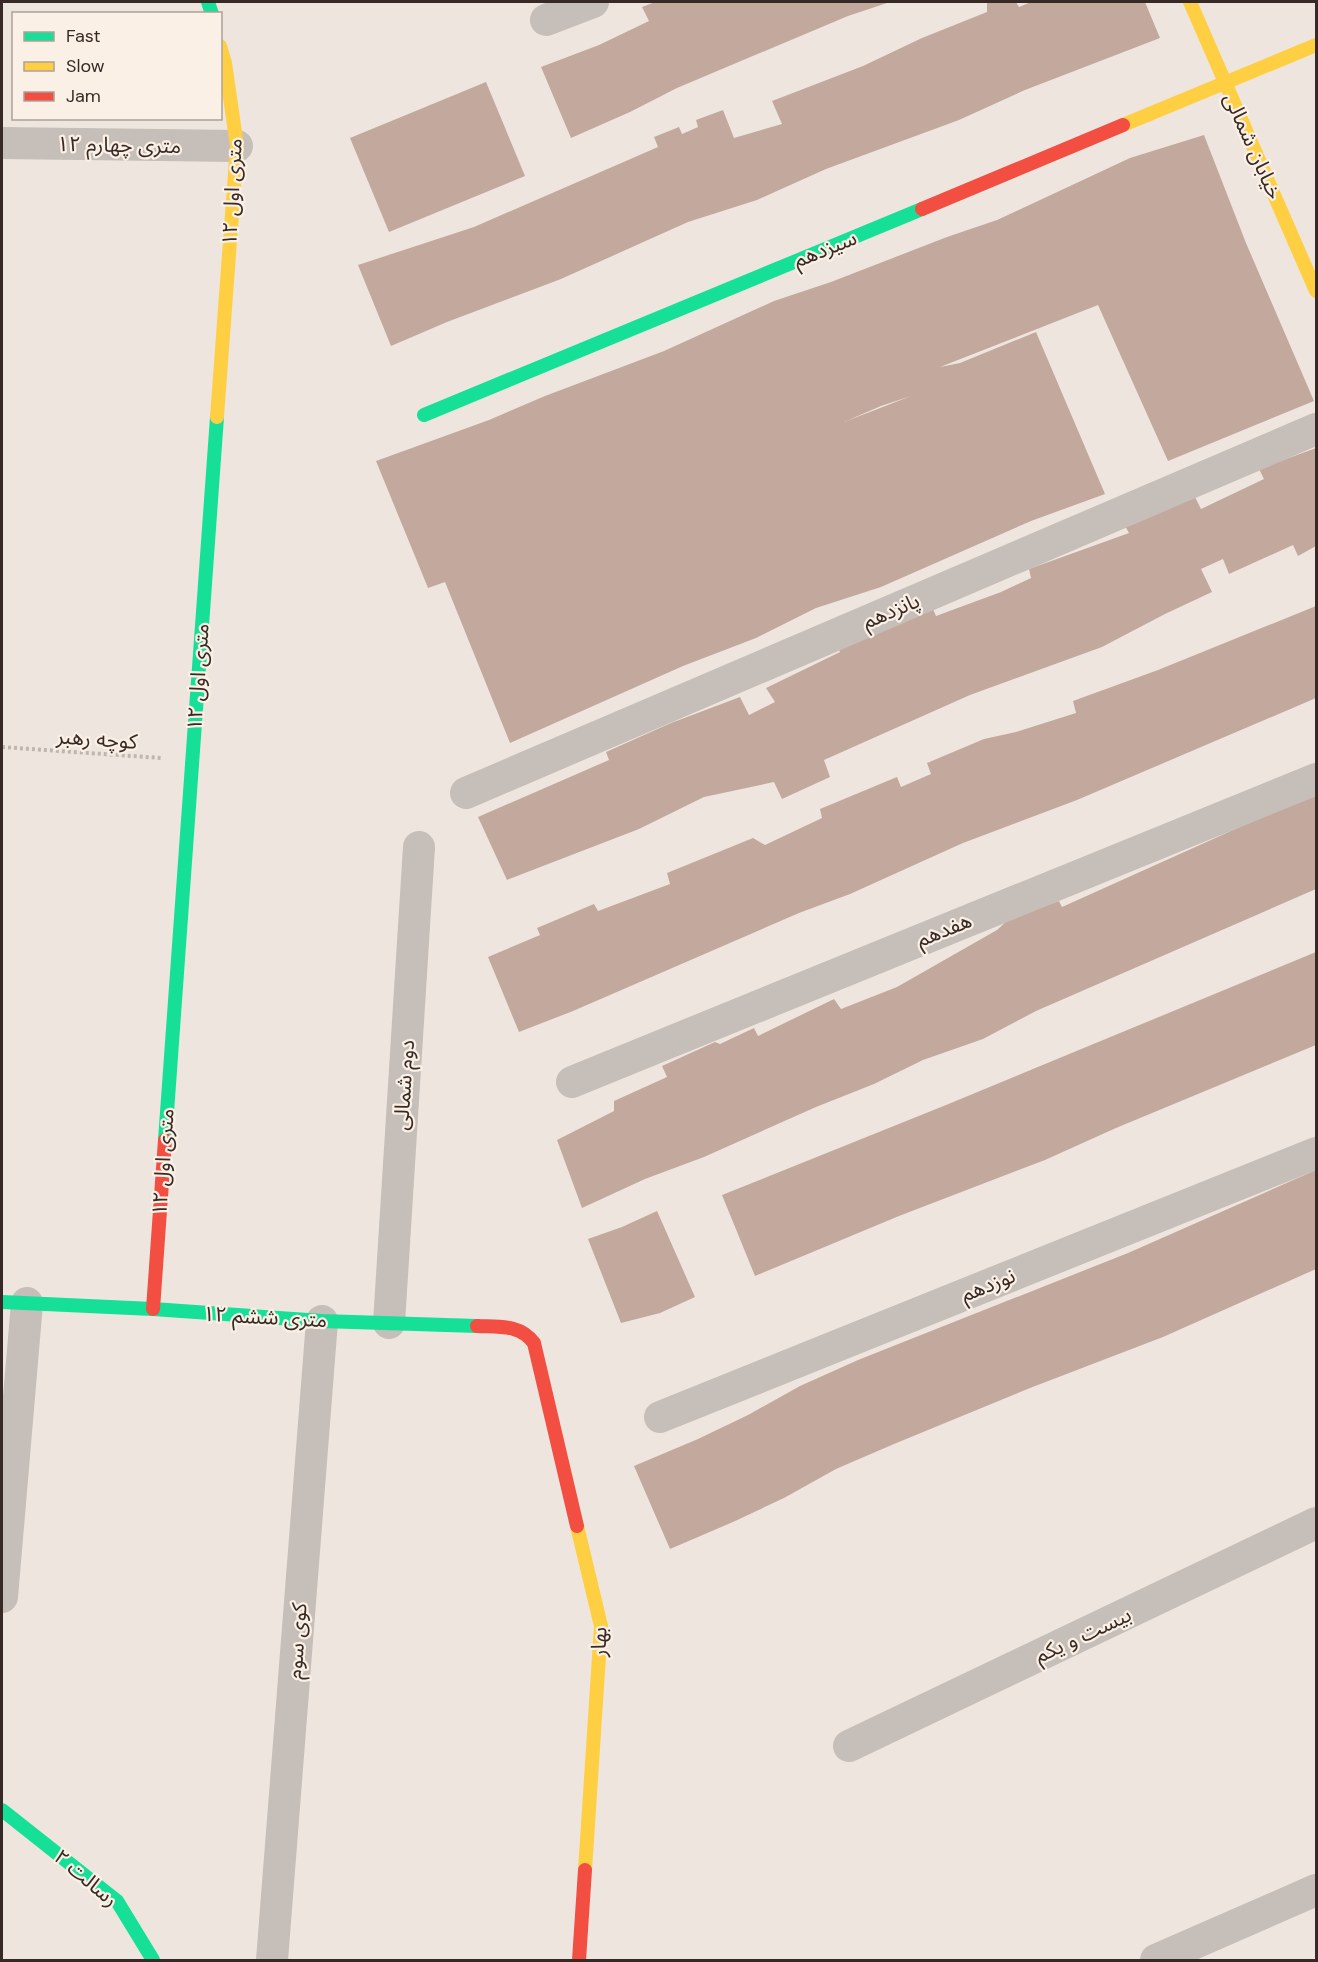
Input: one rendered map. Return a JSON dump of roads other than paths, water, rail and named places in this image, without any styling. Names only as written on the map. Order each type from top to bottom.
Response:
[{"type":"street","points":[[546,20],[593,2]]},
{"type":"street","name":"خیابان شمالی","points":[[1190,2],[1317,291]]},
{"type":"street","name":"سیزدهم","points":[[424,415],[1317,45]]},
{"type":"street","name":"۱۲ متری اول","points":[[153,1309],[237,146],[222,53]]},
{"type":"street","name":"۱۲ متری چهارم","points":[[2,143],[237,146]]},
{"type":"street","name":"پانزدهم","points":[[466,793],[1317,429]]},
{"type":"street","name":"هفدهم","points":[[572,1082],[1317,779]]},
{"type":"street","name":"دوم شمالی","points":[[389,1323],[419,847]]},
{"type":"street","name":"نوزدهم","points":[[660,1417],[1317,1153]]},
{"type":"street","points":[[2,1598],[14,1303]]},
{"type":"street","name":"۱۲ متری ششم","points":[[14,1303],[153,1309],[322,1321],[511,1327],[527,1334]]},
{"type":"street","name":"کوی سوم","points":[[272,1960],[322,1321]]},
{"type":"street","name":"بهار","points":[[527,1334],[534,1343],[601,1626],[579,1960]]},
{"type":"street","name":"بیست و یکم","points":[[849,1746],[1317,1523]]},
{"type":"street","name":"رسالت ۲","points":[[2,1810],[117,1900],[153,1960]]},
{"type":"street","points":[[1156,1960],[1317,1890]]}]
